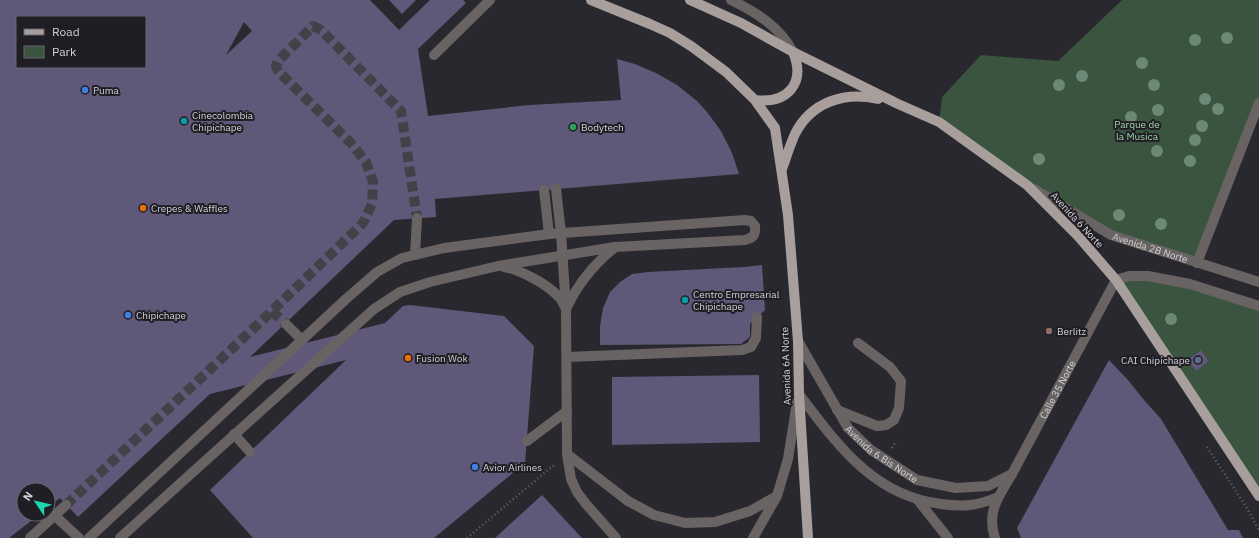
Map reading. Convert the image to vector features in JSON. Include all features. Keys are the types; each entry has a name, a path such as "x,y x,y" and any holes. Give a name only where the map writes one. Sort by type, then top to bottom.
{"main road":[{"path":"591,0 650,24 682,40 720,68 755,100 775,128 782,170"},
{"name":"Avenida 6 Norte","path":"690,0 741,23 793,52 898,104 939,122 1027,185 1078,236 1116,280 1259,496"},
{"path":"755,100 766,101 778,99 787,93 794,84 798,74 797,62 793,52"},
{"path":"782,170 795,134 801,124 808,116 827,102 849,96 861,96 872,97 898,104"},
{"name":"Avenida 6A Norte","path":"782,170 788,215 798,341 798,394 808,538"}],"street":[{"path":"434,55 490,0"},
{"path":"731,0 749,8 772,24 789,44 793,52"},
{"path":"1197,263 1259,103"},
{"name":"Avenida 2B Norte","path":"1027,185 1111,234 1259,282"},
{"path":"556,189 561,233 566,309 567,454 571,479 577,492 616,538"},
{"path":"544,190 549,234"},
{"path":"415,255 417,218"},
{"path":"89,538 346,299 377,272 402,258 444,248 549,234 745,220 751,221 755,226 756,233 752,238 746,240 615,247 498,266 430,282 400,292 374,309 120,538"},
{"path":"566,309 572,296 591,269 615,247"},
{"path":"498,266 523,273 545,285 560,298 566,309"},
{"path":"1116,280 1129,276 1148,276 1190,284 1259,306"},
{"name":"Calle 35 Norte","path":"998,498 1116,280"},
{"path":"567,357 742,350 751,347 756,338 757,317"},
{"path":"286,324 302,340"},
{"name":"Avenida 6 Bis Norte","path":"798,341 848,428 871,450 917,480 956,488 964,488 988,486 1012,474"},
{"path":"837,410 877,426 886,425 894,420 899,408 901,381 890,367 858,343"},
{"path":"753,538 777,496 788,459 798,394"},
{"name":"Avenida 6 Bis Norte","path":"798,394 828,432 858,465 885,486 899,493 932,503 963,506 983,504 998,498"},
{"path":"527,441 567,411"},
{"path":"234,434 250,452"},
{"path":"567,454 628,501 654,515 685,522 715,522 750,511 777,496"},
{"path":"995,538 992,523 992,511 998,498"},
{"path":"917,499 948,538"},
{"path":"56,513 66,505"},
{"path":"56,517 80,538"},
{"path":"30,538 47,522"}],"path":[{"path":"467,538 567,454"}],"green space":[{"name":"Parque de la Musica","path":"1122,0 1259,0 1259,103 1197,263 1111,235 1027,185 939,122 942,97 981,55 1058,61"},
{"path":"1148,276 1259,306 1259,496 1116,280","holes":["1201,350 1209,361 1195,370 1187,360"]}],"building":[{"path":"0,0 370,0 399,30 430,0 463,0 466,3 418,49 428,116 530,105 621,100 617,59 635,64 656,73 677,85 697,101 721,131 732,153 739,174 435,199 436,217 394,220 250,357 385,323 403,306 410,305 504,316 534,346 525,463 434,538 253,538 210,490 346,360 210,394 78,517 60,498 56,501 56,482 16,482 16,522 30,522 9,538 0,538","holes":["244,22 252,31 226,55"]},
{"path":"389,0 416,0 402,14"},
{"name":"Centro Empresarial Chipichape","path":"762,265 765,310 750,324 750,337 741,344 600,345 600,326 603,308 610,292 620,282 632,274"},
{"name":"CAI Chipichape","path":"1201,350 1209,361 1196,371 1187,360"},
{"path":"1109,360 1161,419 1228,530 1239,530 1243,538 1021,538 1017,528"},
{"path":"759,375 760,442 612,445 612,377"},
{"path":"542,495 582,538 495,538"}],"tunnel":[{"path":"66,505 363,223 372,204 373,182 366,162 351,143 278,71 276,66 278,61 313,26 321,30 401,111 417,218"},
{"path":"272,311 286,324"}],"place":[{"name":"Puma","path":"85,90"},
{"name":"Cinecolombia Chipichape","path":"184,121"},
{"name":"Bodytech","path":"573,127"},
{"name":"Crepes & Waffles","path":"143,208"},
{"name":"Centro Empresarial Chipichape","path":"685,300"},
{"name":"Chipichape","path":"128,315"},
{"name":"Berlitz","path":"1049,331"},
{"name":"Fusion Wok","path":"408,358"},
{"name":"CAI Chipichape","path":"1198,360"},
{"name":"Avior Airlines","path":"475,467"}]}
